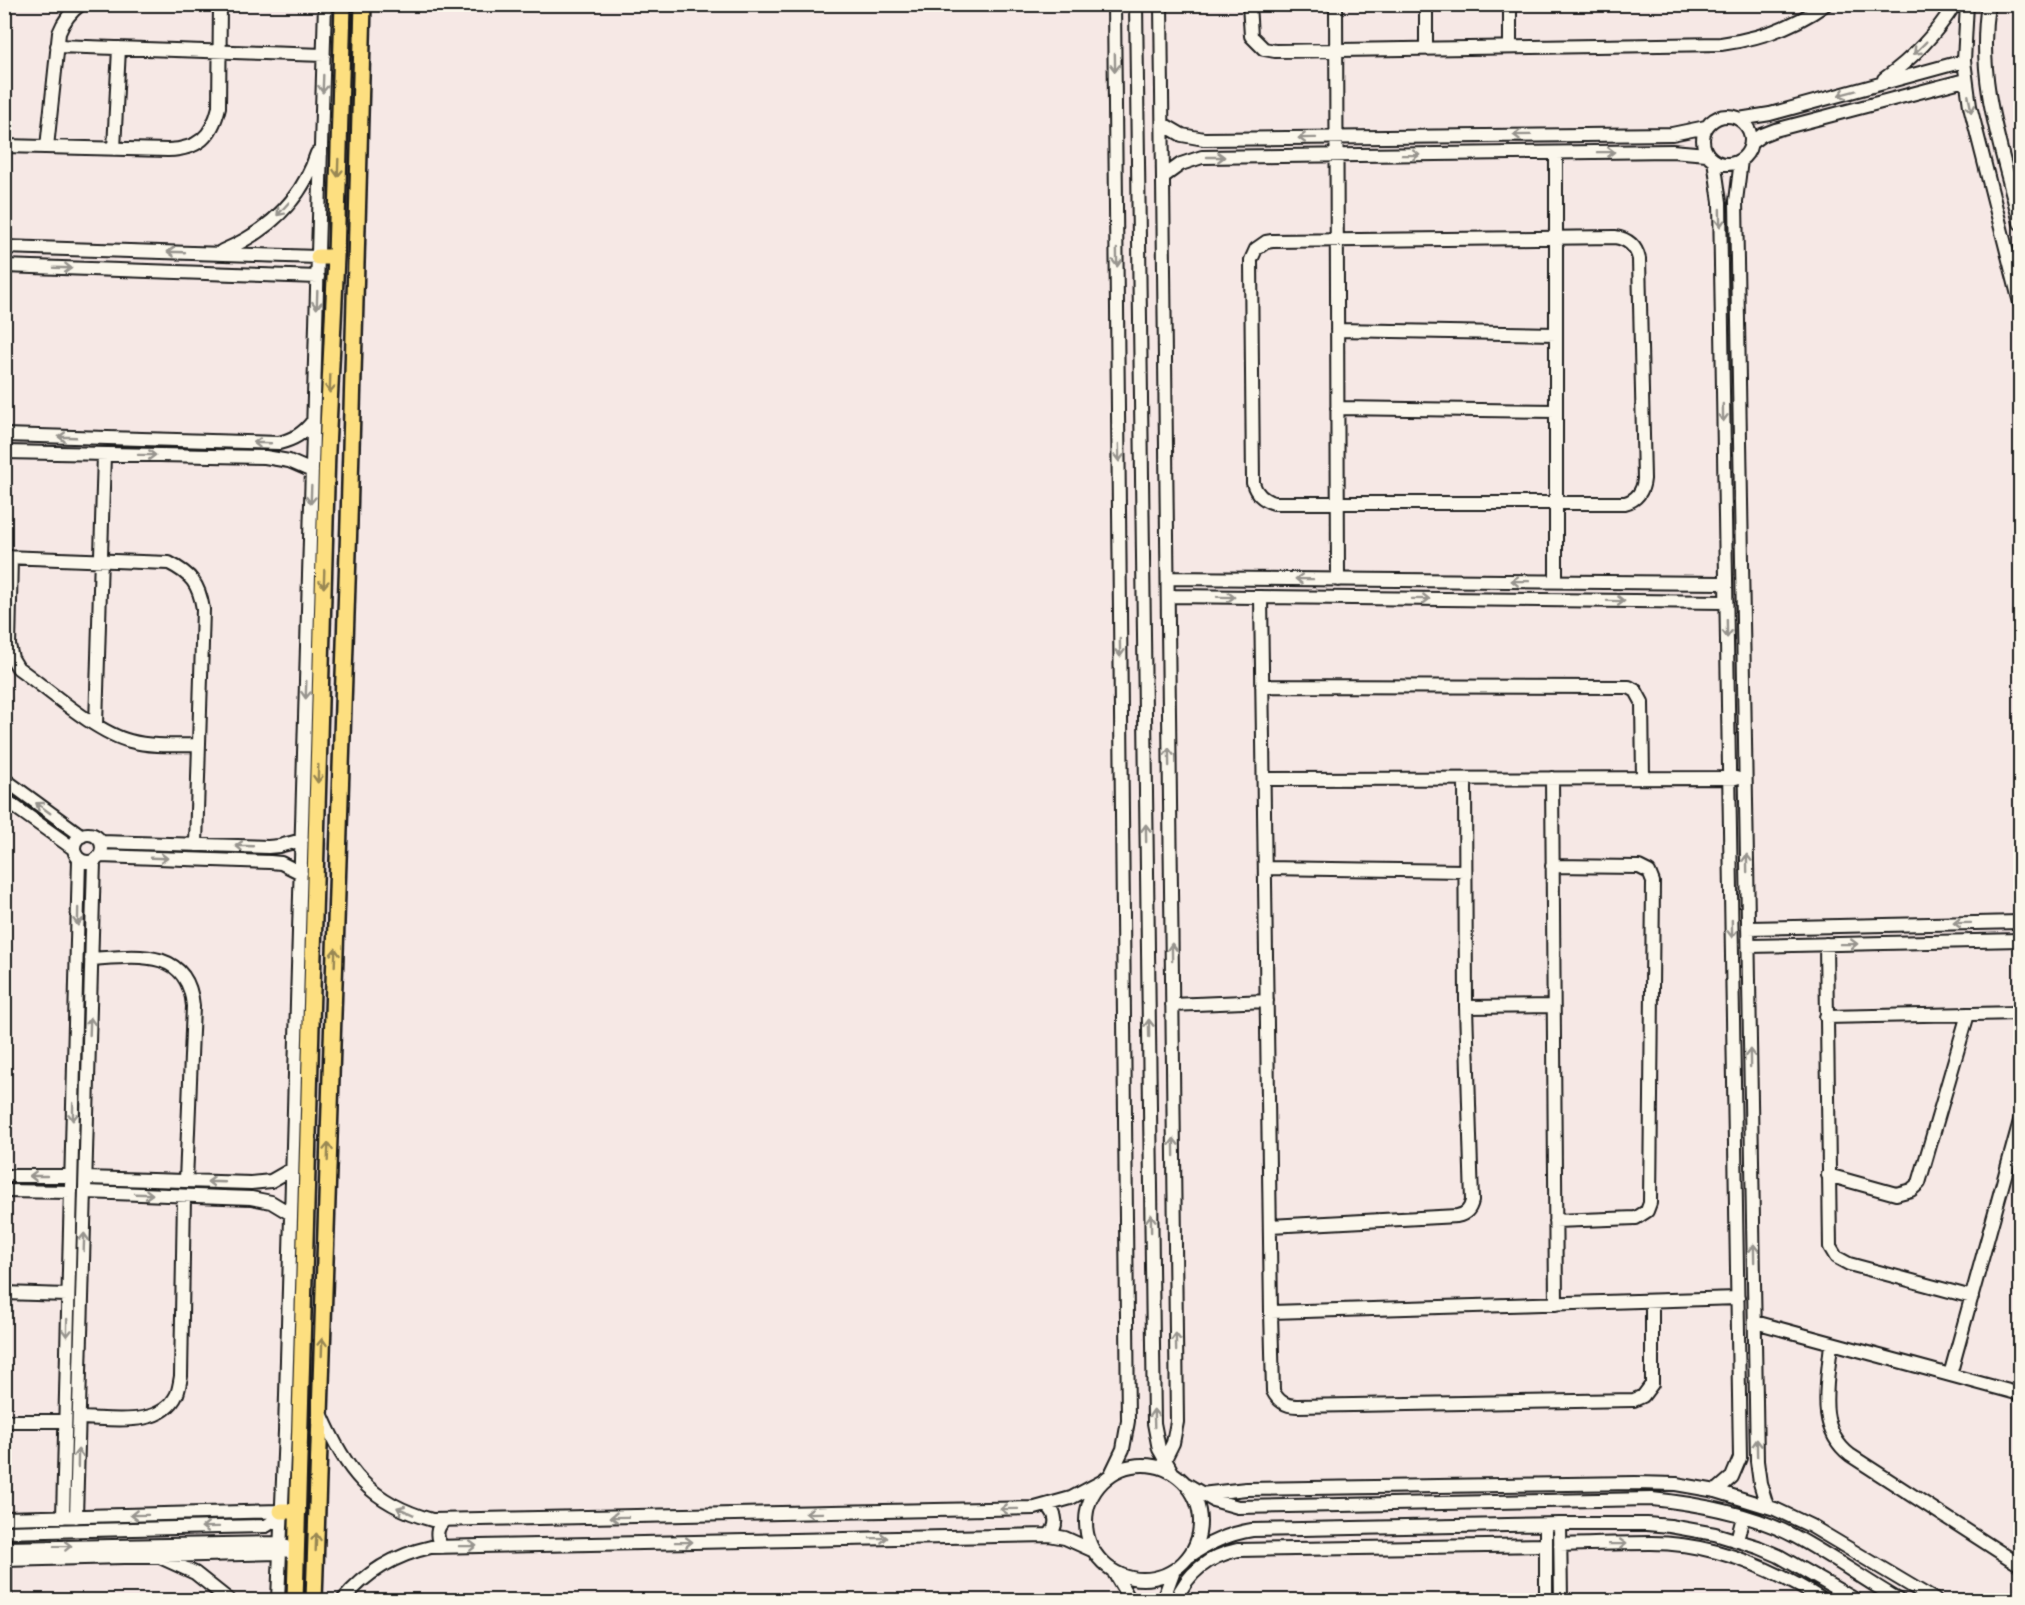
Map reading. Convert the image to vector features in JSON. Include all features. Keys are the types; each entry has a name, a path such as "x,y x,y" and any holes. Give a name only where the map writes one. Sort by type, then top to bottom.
{"main road":[{"path":"295,1600 320,450 336,257 343,4"},
{"path":"314,1600 349,532 363,4"},
{"path":"318,257 336,257"},
{"path":"281,1510 298,1510"}],"street":[{"path":"47,147 59,33 64,21 81,4"},
{"path":"4,146 183,149 196,144 208,134 216,121 219,107 220,4"},
{"path":"278,1600 312,471 320,450 313,421 325,4"},
{"path":"1094,1551 1087,1530 1088,1509 1096,1489 1107,1478 1123,1449 1128,1421 1114,4"},
{"path":"1136,4 1154,1423 1164,1461 1172,1472 1201,1494 1225,1504 1244,1507 1652,1499 1687,1504 1743,1517 1795,1537 1899,1600"},
{"path":"1161,4 1177,1422 1173,1443 1164,1461"},
{"path":"1249,4 1251,36 1264,49 1275,51 1721,44 1741,42 1779,30 1798,22 1826,4"},
{"path":"1336,4 1338,579"},
{"path":"1426,4 1426,49"},
{"path":"1510,4 1510,48"},
{"path":"1877,84 1919,49 1943,22 1955,4"},
{"path":"1967,4 1965,80 2020,303"},
{"path":"1988,4 1984,44 1987,87 2020,223"},
{"path":"57,46 324,55"},
{"path":"114,149 119,48"},
{"path":"1163,124 1182,135 1203,139 1672,134 1706,127 1714,120 1724,116 1739,119 1770,114 1964,61"},
{"path":"1751,143 1775,130 1965,80"},
{"path":"1163,177 1181,164 1202,157 1681,151 1710,157 1725,164 1741,160 1748,153 1751,143 1749,129 1739,119"},
{"path":"1706,127 1703,138 1710,157 1720,202 1740,1458 1732,1477 1716,1491"},
{"path":"216,253 241,243 264,228 284,210 300,189 321,140"},
{"path":"1556,153 1556,582"},
{"path":"1741,160 1736,201 1757,1461 1760,1483 1767,1506"},
{"path":"1621,238 1631,243 1638,253 1644,478 1644,485 1639,495 1624,503 1274,503 1260,496 1254,488 1252,254 1266,242 1337,240 1621,238"},
{"path":"4,247 318,257"},
{"path":"261,275 266,265 262,255"},
{"path":"4,266 318,277"},
{"path":"1337,330 1556,334"},
{"path":"1337,408 1556,411"},
{"path":"4,435 279,443 299,436 313,421"},
{"path":"4,452 265,457 289,461 312,471"},
{"path":"96,725 104,454"},
{"path":"196,845 199,745 203,609 200,594 193,580 182,570 169,563 8,557 9,645 12,658 18,668 96,725 117,737 141,744 199,745"},
{"path":"1167,578 1726,583"},
{"path":"1168,596 1726,602"},
{"path":"1261,597 1273,1391 1282,1403 1292,1406 1634,1400 1644,1396 1652,1384 1652,1301"},
{"path":"1262,686 1629,687 1639,694 1642,702 1643,778"},
{"path":"1552,778 1556,1304"},
{"path":"1264,780 1746,778"},
{"path":"4,779 82,836"},
{"path":"1270,1226 1457,1216 1467,1211 1472,1201 1466,1007 1465,779"},
{"path":"4,799 77,854 84,862 97,858 270,861 301,873"},
{"path":"63,1517 76,841 82,836 91,834 101,842 196,845 268,847 302,840"},
{"path":"76,1516 92,959 97,858 102,847 101,842"},
{"path":"1552,866 1639,867 1649,872 1653,882 1649,1207 1644,1214 1636,1218 1555,1221"},
{"path":"1265,868 1466,871"},
{"path":"1748,928 2020,922"},
{"path":"1749,946 2020,940"},
{"path":"1826,944 1828,1241 1836,1257 1849,1264 1972,1297"},
{"path":"92,959 139,956 153,958 178,969 187,979 192,992 193,1006 186,1181"},
{"path":"1172,1005 1267,1001"},
{"path":"1466,1007 1553,1006"},
{"path":"1826,1017 2020,1013"},
{"path":"1828,1176 1896,1194 1911,1190 1919,1183 1968,1014"},
{"path":"1950,1375 2020,1121"},
{"path":"86,1178 251,1184 271,1181 292,1169"},
{"path":"4,1176 71,1176"},
{"path":"251,1184 251,1198"},
{"path":"4,1191 71,1192"},
{"path":"85,1192 251,1198 271,1202 291,1214"},
{"path":"79,1418 152,1417 167,1408 178,1394 181,1376 184,1196"},
{"path":"4,1293 67,1295"},
{"path":"1271,1312 1738,1298"},
{"path":"1755,1322 2020,1394"},
{"path":"1831,1343 1826,1417 1836,1443 1850,1455 2020,1565"},
{"path":"320,1411 338,1451 353,1472 372,1491 394,1506 432,1520 1011,1509 1048,1506 1071,1498 1131,1466 1152,1465 1172,1472"},
{"path":"4,1421 65,1420"},
{"path":"1186,1484 1193,1493 1200,1515 1198,1538 1188,1557"},
{"path":"1201,1494 1254,1489 1676,1484 1716,1491 1767,1506 1811,1526 1935,1600"},
{"path":"1048,1506 1055,1518 1054,1528 1049,1535"},
{"path":"4,1518 281,1510"},
{"path":"4,1532 270,1525 277,1519 281,1510"},
{"path":"1737,1540 1743,1517"},
{"path":"442,1547 437,1533 445,1520"},
{"path":"1560,1524 1561,1600"},
{"path":"1113,1570 1137,1578 1149,1578 1174,1570 1188,1557 1224,1536 1252,1530 1647,1524 1692,1529 1737,1540 1779,1556 1857,1600"},
{"path":"1546,1525 1546,1600"},
{"path":"233,1543 237,1537 234,1527"},
{"path":"343,1600 361,1581 393,1559 418,1550 442,1547 1049,1535 1080,1543 1094,1551 1113,1570 1130,1600"},
{"path":"5,1600 5,1560 233,1543 279,1548"},
{"path":"1560,1545 1652,1543 1715,1552 1774,1573 1823,1600"},
{"path":"1176,1600 1190,1577 1203,1564 1220,1555 1238,1550 1546,1545"},
{"path":"4,1548 125,1551 155,1556 287,1548 297,1561"},
{"path":"155,1556 195,1573 229,1600"},
{"path":"1163,1600 1174,1570"}]}
